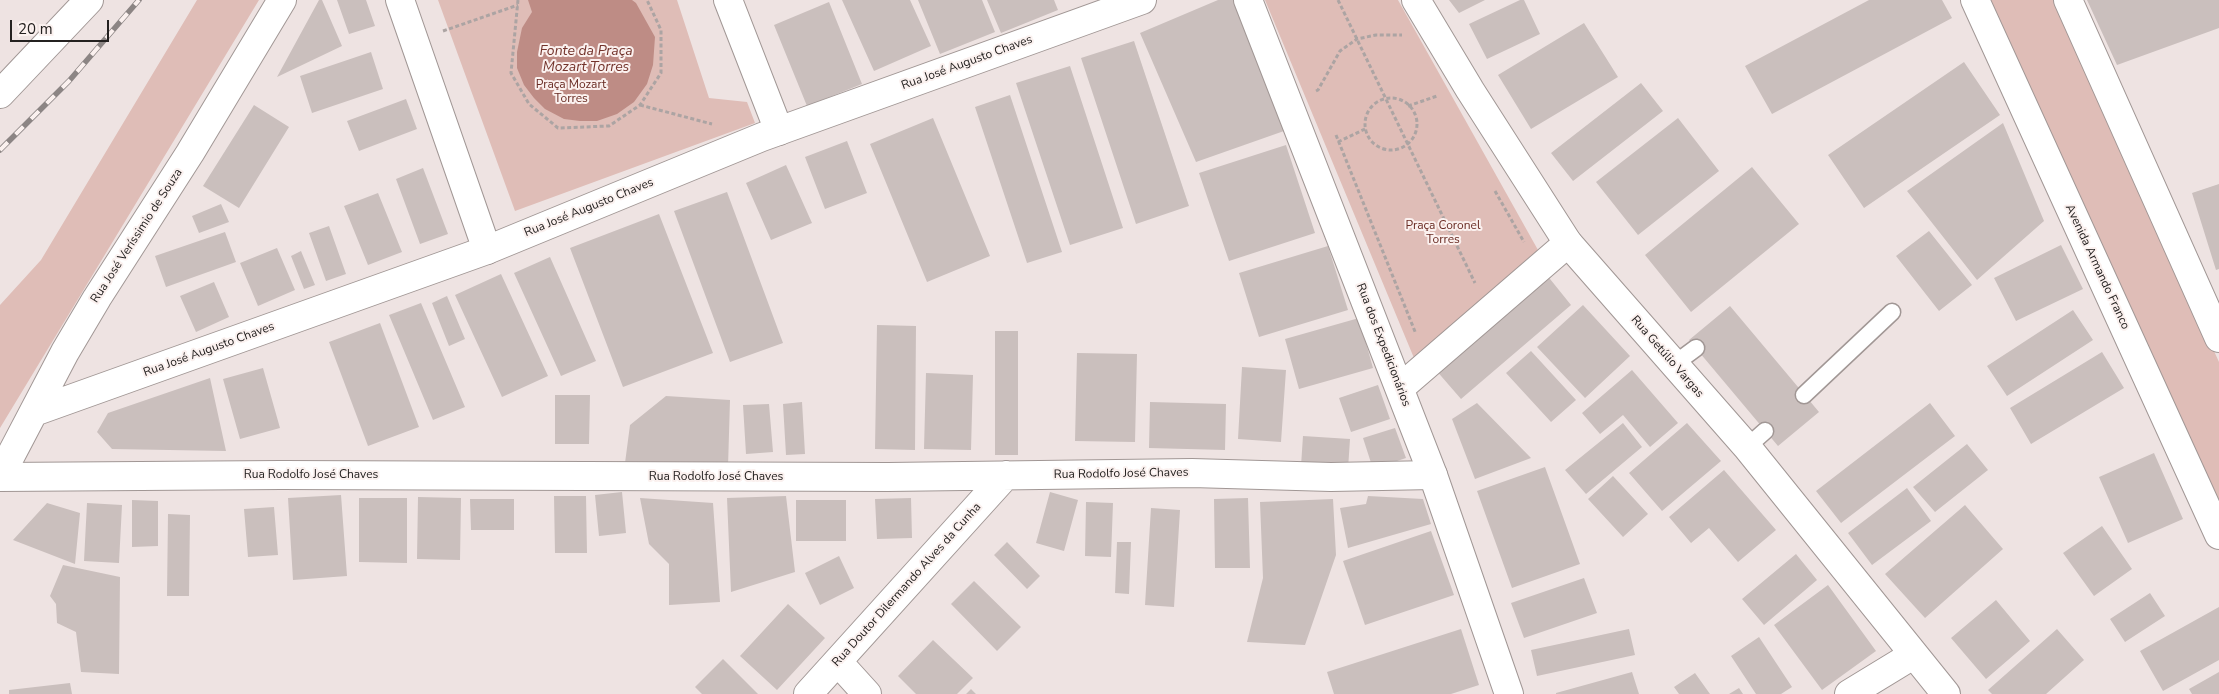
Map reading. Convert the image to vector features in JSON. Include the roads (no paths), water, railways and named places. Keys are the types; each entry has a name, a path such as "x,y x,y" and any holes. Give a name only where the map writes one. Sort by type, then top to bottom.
{"street":[{"path":"0,94 89,0"},
{"name":"Rua José Veríssimio de Souza","path":"0,477 8,448 34,412 65,352 97,298 190,154 282,0"},
{"path":"400,0 488,250"},
{"path":"728,0 778,131"},
{"name":"Rua José Augusto Chaves","path":"34,412 488,250 778,131 1142,0"},
{"name":"Rua dos Expedicionários","path":"1248,0 1433,475 1509,694"},
{"name":"Avenida Armando Franco","path":"1975,0 2219,535"},
{"path":"2068,0 2219,338"},
{"name":"Rua Getúlio Vargas","path":"1423,11 1470,90 1568,243 1673,365 1756,439 1913,655 1946,694"},
{"path":"1400,388 1568,243"},
{"name":"Rua Rodolfo José Chaves","path":"0,477 281,475 868,477 1192,473 1330,477 1433,475"},
{"name":"Rua Doutor Dilermando Alves da Cunha","path":"808,694 1006,475"},
{"path":"1849,694 1913,655"},
{"path":"838,662 867,694"}],"lane":[{"path":"1804,395 1892,312"},
{"path":"1673,365 1696,348"}],"water":[{"name":"Fonte da Praça Mozart Torres","path":"528,0 632,0 636,3 655,37 653,65 647,84 634,102 617,114 597,121 564,119 545,109 524,85 517,68 517,52 522,28 532,12"}],"railway":[{"path":"0,150 69,81 139,0"}],"park label":[{"name":"Praça Mozart Torres","path":"571,92"},
{"name":"Praça Coronel Torres","path":"1443,233"}]}
